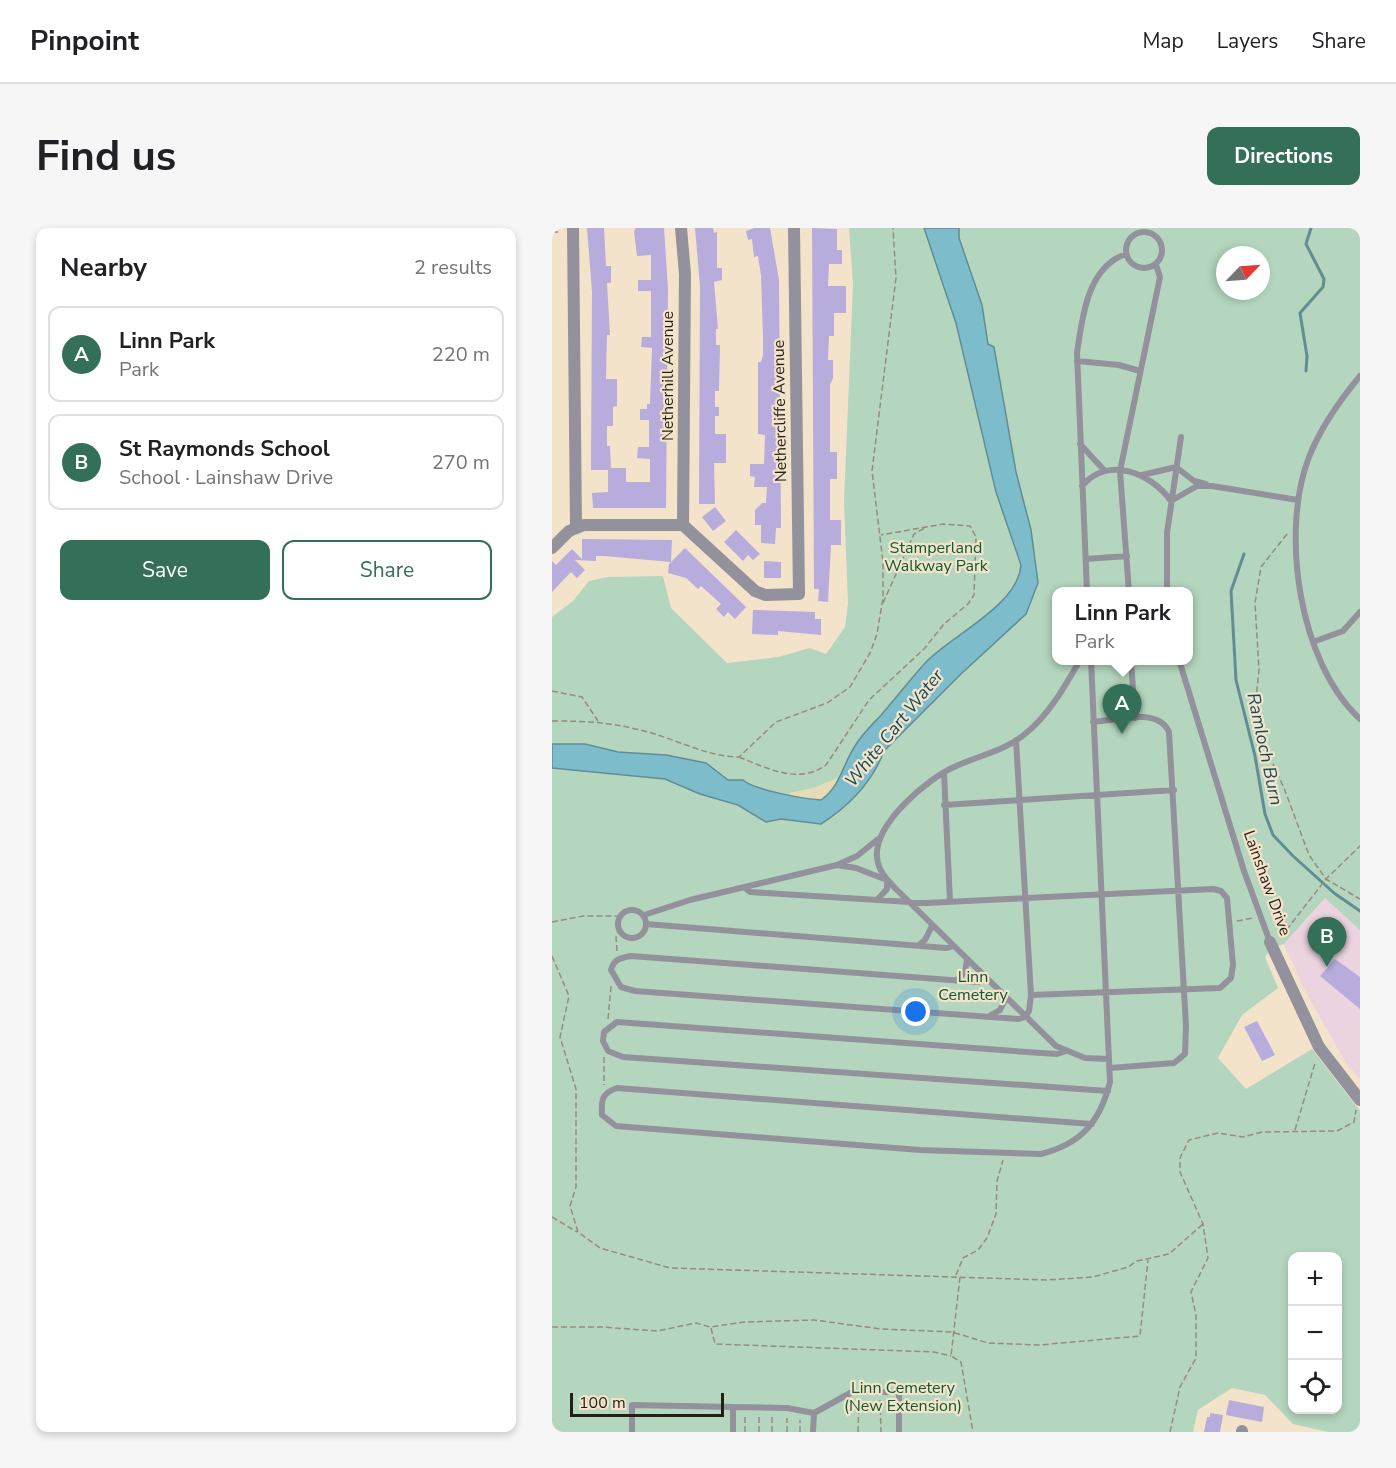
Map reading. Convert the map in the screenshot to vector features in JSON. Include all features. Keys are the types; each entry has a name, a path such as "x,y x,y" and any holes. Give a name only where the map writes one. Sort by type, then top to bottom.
{"street":[{"path":"573,228 576,526"},
{"name":"Netherhill Avenue","path":"681,228 685,274 683,525"},
{"name":"Nethercliffe Avenue","path":"683,525 755,591 765,595 799,594 794,228"},
{"path":"552,548 576,526 683,525"},
{"name":"Lainshaw Drive","path":"1271,945 1319,1047 1358,1099"}],"lane":[{"path":"1129,587 1120,471 1160,277 1156,265 1162,248 1153,234 1141,232 1131,237 1126,254 1128,260 1138,268 1156,265"},
{"path":"1087,587 1077,361 1082,316 1092,288 1106,265 1126,254"},
{"path":"1077,361 1119,365 1140,371"},
{"path":"1360,375 1321,432 1309,458 1294,525 1304,609 1313,642 1327,673 1349,709 1360,719"},
{"path":"1167,587 1167,533 1181,437"},
{"path":"1080,444 1104,470"},
{"path":"1142,475 1176,467"},
{"path":"1176,467 1194,481 1212,486 1298,500"},
{"path":"1082,486 1089,478 1104,470 1120,471 1142,475 1153,481 1171,501"},
{"path":"1171,501 1197,486 1212,486"},
{"path":"1086,559 1127,556"},
{"path":"1313,642 1343,631 1360,612"},
{"path":"1077,665 1046,713 1016,740 944,773 915,793 897,813 881,837 877,845 876,859 881,873 909,903 1056,1046 1086,1058 1109,1059"},
{"path":"1090,665 1110,1068 1104,1107 1092,1124 1076,1140 1059,1150 1041,1154 1005,1154 616,1126 602,1114 601,1100 607,1091 618,1088 1092,1124"},
{"path":"1131,665 1135,718"},
{"name":"Lainshaw Drive","path":"1181,665 1240,860 1271,945"},
{"path":"1093,722 1156,718 1166,725 1171,744 1174,790 1185,1054 1180,1059 1162,1065 1110,1068"},
{"path":"1016,740 1031,995 1029,1011 1025,1017"},
{"path":"944,773 950,902"},
{"path":"944,805 1174,790"},
{"path":"644,915 646,924 643,933 635,938 626,937 619,930 619,916 631,909 644,915 837,865 857,856 881,837"},
{"path":"837,865 856,868 887,880"},
{"path":"877,900 887,889 887,880"},
{"path":"745,888 750,892 909,903 1213,889 1221,891 1227,898 1232,978 1220,988 1031,995"},
{"path":"646,924 953,946"},
{"path":"919,945 926,940 932,926"},
{"path":"987,980 977,982 620,958 613,963 611,970 621,987 635,991 1025,1017"},
{"path":"957,980 965,972 966,960"},
{"path":"989,1016 1000,1010 1006,998"},
{"path":"1066,1051 1057,1054 1041,1053 617,1022 604,1032 603,1041 608,1051 623,1057 1108,1091"},
{"path":"632,1432 632,1405 787,1408 814,1413 852,1392 899,1392 898,1432"},
{"path":"733,1407 733,1432"},
{"path":"813,1432 814,1413"}],"path":[{"path":"739,757 789,775 800,776 817,771 826,765 868,700 924,649 944,624 968,604 975,590 976,537 972,528 953,524 880,535"},
{"path":"1294,525 1261,567 1255,603 1259,670 1255,708 1260,736 1284,788 1294,821 1309,855 1326,879 1360,899"},
{"path":"881,605 914,534 926,528"},
{"path":"552,691 582,697 599,721"},
{"path":"1271,945 1326,879 1360,846"},
{"path":"552,922 583,916 619,916"},
{"path":"1230,922 1261,917"},
{"path":"619,930 615,947 620,958"},
{"path":"552,956 569,996 561,1021 560,1037 576,1089 576,1187 570,1206 578,1232"},
{"path":"610,1026 607,1016 608,988 615,980"},
{"path":"1295,1131 1319,1047"},
{"path":"607,1091 603,1082 604,1056 608,1051"},
{"path":"1170,1432 1180,1387 1196,1358 1196,1315 1191,1292 1208,1258 1203,1224 1180,1172 1180,1158 1189,1140 1218,1133 1243,1137 1262,1132 1337,1131 1354,1122 1358,1099"},
{"path":"956,1276 963,1258 978,1250 987,1238 996,1214 998,1181 1005,1154"},
{"path":"552,1217 600,1248 670,1268 1047,1280 1093,1277 1169,1254 1203,1224"},
{"path":"552,1327 602,1327 657,1331 696,1323 710,1327 744,1322 814,1320 880,1329 952,1332 988,1343 1040,1345 1140,1336 1148,1259"},
{"path":"951,1356 960,1276"},
{"path":"710,1327 715,1344 934,1352 951,1356 961,1362 974,1432"},
{"path":"858,1432 860,1392"},
{"path":"880,1392 881,1432"},
{"path":"745,1408 745,1432"},
{"path":"759,1408 759,1432"},
{"path":"772,1408 772,1432"},
{"path":"787,1408 787,1432"},
{"path":"800,1410 800,1432"}],"shaded area":[{"path":"1326,898 1360,930 1360,1078 1347,1065 1304,989 1284,944"}],"green space":[{"path":"849,228 1360,228 1360,930 1325,898 1284,944 1272,948 1265,957 1278,988 1242,1015 1218,1058 1246,1089 1312,1049 1360,1111 1360,1432 1328,1432 1293,1424 1265,1395 1232,1388 1198,1410 1193,1432 552,1432 552,768 596,770 552,757 552,617 573,601 589,581 608,577 663,576 671,608 727,663 778,657 810,648 826,654 845,627 848,603 844,502 853,284"}],"sand":[{"path":"840,777 830,794 821,800 797,798 789,793 813,788"}],"water":[{"name":"White Cart Water","path":"924,228 959,228 959,238 982,305 988,344 994,347 1016,472 1031,530 1038,583 1026,614 961,674 884,751 873,773 858,793 841,810 821,824 781,819 766,822 738,805 700,794 665,779 552,768 552,744 585,744 618,752 666,755 706,763 728,780 743,780 768,790 821,800 833,789 861,737 921,667 983,618 1009,593 1017,580 1021,565 996,492 956,323"}],"building":[{"path":"587,228 604,228 606,266 611,266 611,283 607,283 610,335 607,335 606,379 617,379 617,406 613,407 613,426 607,426 607,446 610,446 611,468 626,468 626,482 650,482 650,459 637,458 638,447 649,447 649,420 640,420 640,409 647,409 647,404 650,404 652,348 641,347 642,337 651,337 651,291 638,291 638,280 651,280 651,255 637,256 634,231 636,228 664,228 668,289 666,508 593,508 592,493 608,492 608,470 591,470 592,292"},
{"path":"695,228 713,228 714,233 717,232 717,268 722,268 722,280 714,282 718,329 716,329 716,345 720,345 719,391 715,391 715,407 719,407 719,416 715,416 715,434 726,434 726,463 714,463 715,504 699,504 700,286"},
{"path":"754,228 770,228 779,280 781,528 776,528 775,544 761,543 761,525 755,525 755,510 762,503 766,503 767,487 754,487 755,477 750,476 750,464 764,464 765,435 758,434 758,362 761,362 763,355 761,276 758,256 754,257 752,239 748,240 746,231"},
{"path":"812,228 837,229 837,250 842,250 842,264 829,264 828,286 846,286 846,313 834,313 834,336 829,336 828,360 833,360 833,378 830,385 830,452 837,452 837,479 830,479 830,520 841,520 841,545 831,545 828,602 818,601 819,589 814,589"},
{"path":"715,507 726,521 713,531 702,517"},
{"path":"736,530 760,554 753,560 748,555 743,561 724,542"},
{"path":"582,539 672,540 671,562 604,556 596,556 596,561 575,560 585,570 577,578 571,572 552,592 552,561 556,565 572,549 582,559"},
{"path":"685,548 746,607 735,619 728,612 724,617 716,609 721,604 701,586 698,589 686,578 668,573 669,564"},
{"path":"764,561 781,562 781,578 764,578"},
{"path":"753,610 815,612 815,619 821,619 821,635 778,631 778,635 752,634"},
{"path":"1335,959 1360,977 1360,1009 1320,976"},
{"path":"1257,1021 1275,1055 1262,1061 1244,1027"},
{"path":"1229,1400 1264,1407 1262,1422 1226,1415"},
{"path":"1210,1413 1223,1415 1220,1432 1204,1432"}],"waterway":[{"name":"Ramloch Burn","path":"1306,371 1307,356 1300,313 1323,287 1324,279 1306,244 1311,228"},
{"name":"Ramloch Burn","path":"1244,554 1231,591 1236,680 1255,756 1265,814 1273,835 1293,856 1334,893 1360,911"}],"place":[{"name":"Linn Park","path":"1122,734"},
{"name":"St Raymonds School","path":"1327,967"}],"park label":[{"name":"Stamperland Walkway Park","path":"936,557"},
{"name":"Linn Cemetery","path":"973,986"},
{"name":"Linn Cemetery (New Extension)","path":"903,1397"}]}
